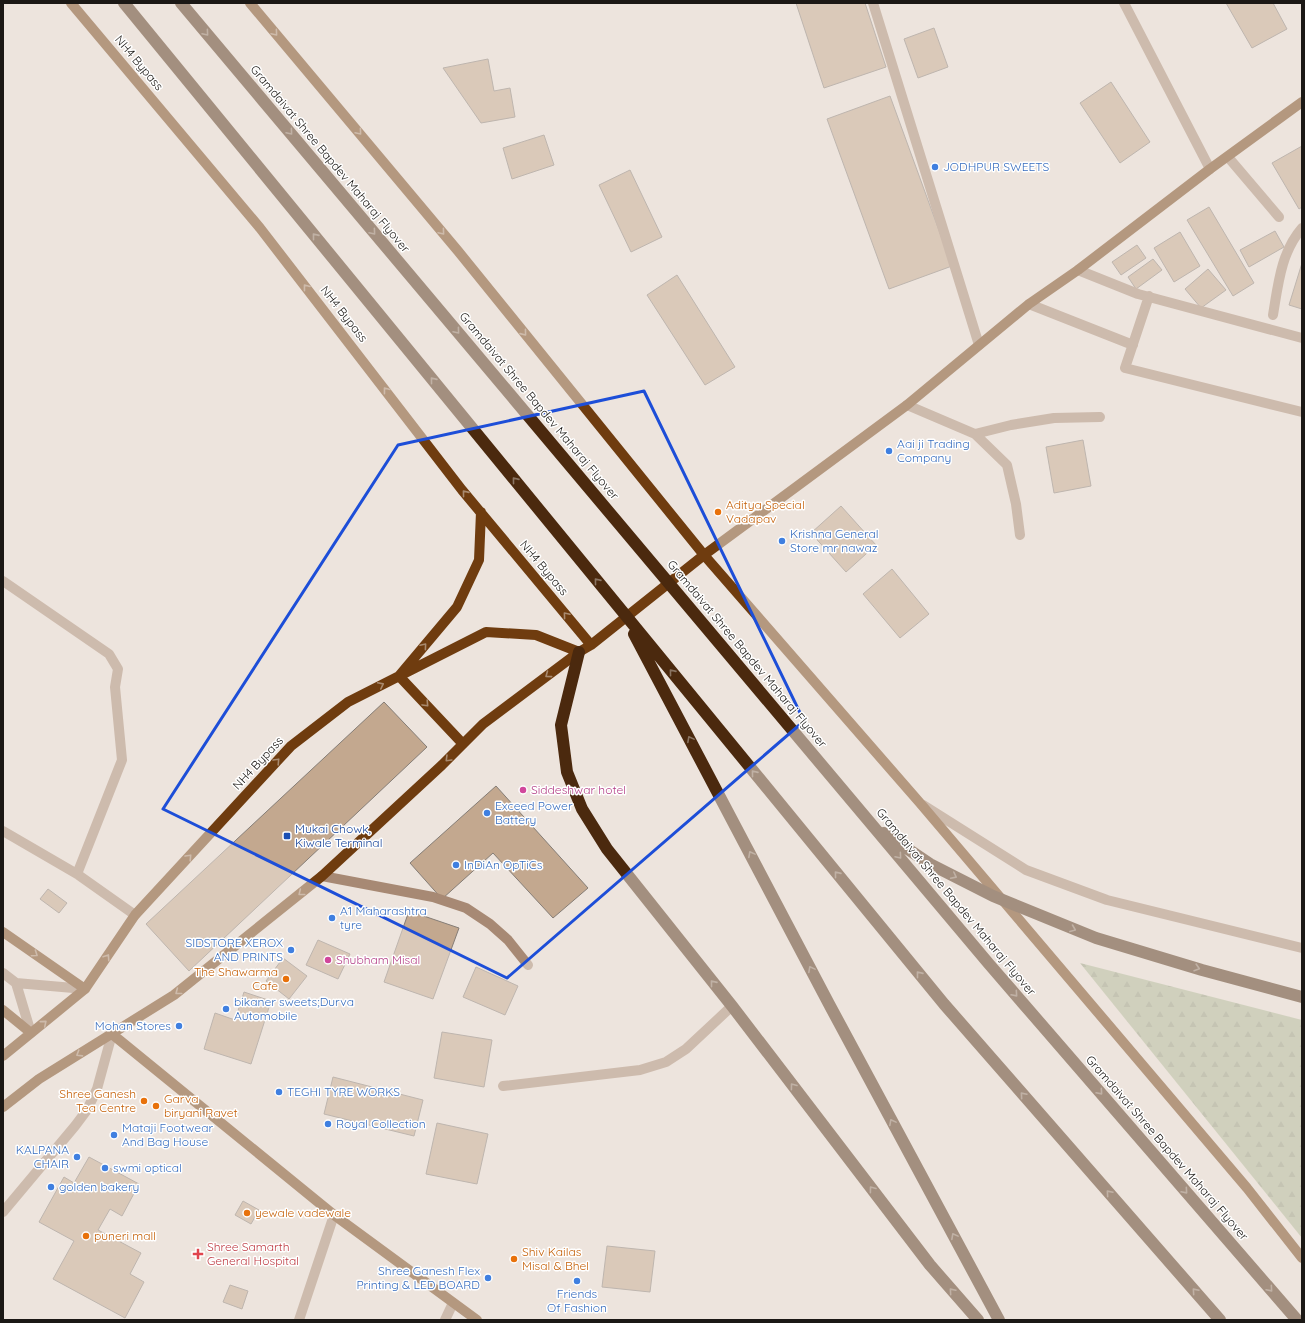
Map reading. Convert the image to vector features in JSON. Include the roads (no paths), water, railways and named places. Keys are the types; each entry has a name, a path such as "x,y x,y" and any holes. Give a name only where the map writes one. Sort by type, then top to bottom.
{"highway":[{"path":"124,3 944,1004 1220,1320"},
{"name":"Gramdaivat Shree Bapdev Maharaj Flyover","path":"181,3 873,826 1297,1320"},
{"path":"622,611 829,1004 999,1320"},
{"path":"579,652 561,725 568,772 582,809 607,848 732,1006 930,1265 978,1320"},
{"path":"873,826 930,864 993,896 1096,938 1202,970 1302,996"}],"main road":[{"name":"NH4 Bypass","path":"71,3 260,228 481,512 591,645"},
{"path":"250,3 458,251 704,555 920,803 1248,1188 1302,1258"},
{"path":"3,1107 39,1079 174,995 322,876 442,765 483,724 579,652 591,645 704,555 907,405 1029,304 1078,270 1210,169 1302,102"},
{"path":"463,744 399,676 457,607 479,560 481,512"},
{"name":"NH4 Bypass","path":"3,1056 85,989 135,915 291,746 348,702 486,632 536,635 579,652"},
{"path":"3,932 85,989"},
{"path":"3,1010 31,1033"},
{"path":"112,1034 334,1215 478,1320"}],"street":[{"path":"873,3 978,345"},
{"path":"1124,3 1210,169"},
{"path":"1228,157 1279,217"},
{"path":"1273,315 1279,281 1285,260 1294,238 1302,228"},
{"path":"1078,270 1138,294 1302,338"},
{"path":"1149,296 1125,368 1302,412"},
{"path":"1029,304 1133,345"},
{"path":"907,405 975,434 1007,465 1016,504 1020,535"},
{"path":"975,434 1011,425 1054,418 1100,418"},
{"path":"3,581 109,654 118,669 115,687 122,760 77,874"},
{"path":"920,803 1026,870 1107,900 1302,948"},
{"path":"3,831 77,874 135,915"},
{"path":"322,876 433,897 466,908 490,924 508,940 528,964"},
{"path":"3,973 16,983 85,989"},
{"path":"16,983 31,1033"},
{"path":"503,1086 640,1070 666,1062 686,1049 732,1006"},
{"path":"3,1212 75,1126 86,1110 97,1089 112,1034"},
{"path":"299,1320 334,1215"},
{"path":"445,1320 453,1303"}],"place":[{"name":"JODHPUR SWEETS","path":"935,167"},
{"name":"Aai ji Trading Company","path":"889,451"},
{"name":"Aditya Special Vadapav","path":"718,512"},
{"name":"Krishna General Store mr nawaz","path":"782,541"},
{"name":"Siddeshwar hotel","path":"523,790"},
{"name":"Exceed Power Battery","path":"487,813"},
{"name":"Mukai Chowk, Kiwale Terminal","path":"287,836"},
{"name":"InDiAn OpTiCs","path":"456,865"},
{"name":"A1 Maharashtra tyre","path":"332,918"},
{"name":"SIDSTORE XEROX AND PRINTS","path":"291,950"},
{"name":"Shubham Misal","path":"328,960"},
{"name":"The Shawarma Cafe","path":"286,979"},
{"name":"bikaner sweets;Durva Automobile","path":"226,1009"},
{"name":"Mohan Stores","path":"179,1026"},
{"name":"TEGHI TYRE WORKS","path":"279,1092"},
{"name":"Shree Ganesh Tea Centre","path":"144,1101"},
{"name":"Garva biryani Ravet","path":"156,1106"},
{"name":"Royal Collection","path":"328,1124"},
{"name":"Mataji Footwear And Bag House","path":"114,1135"},
{"name":"KALPANA CHAIR","path":"77,1157"},
{"name":"swmi optical","path":"105,1168"},
{"name":"golden bakery","path":"51,1187"},
{"name":"yewale vadewale","path":"247,1213"},
{"name":"puneri mall","path":"86,1236"},
{"name":"Shree Samarth General Hospital","path":"198,1254"},
{"name":"Shiv Kailas Misal & Bhel","path":"514,1259"},
{"name":"Shree Ganesh Flex Printing & LED BOARD","path":"488,1278"},
{"name":"Friends Of Fashion","path":"577,1281"}]}
